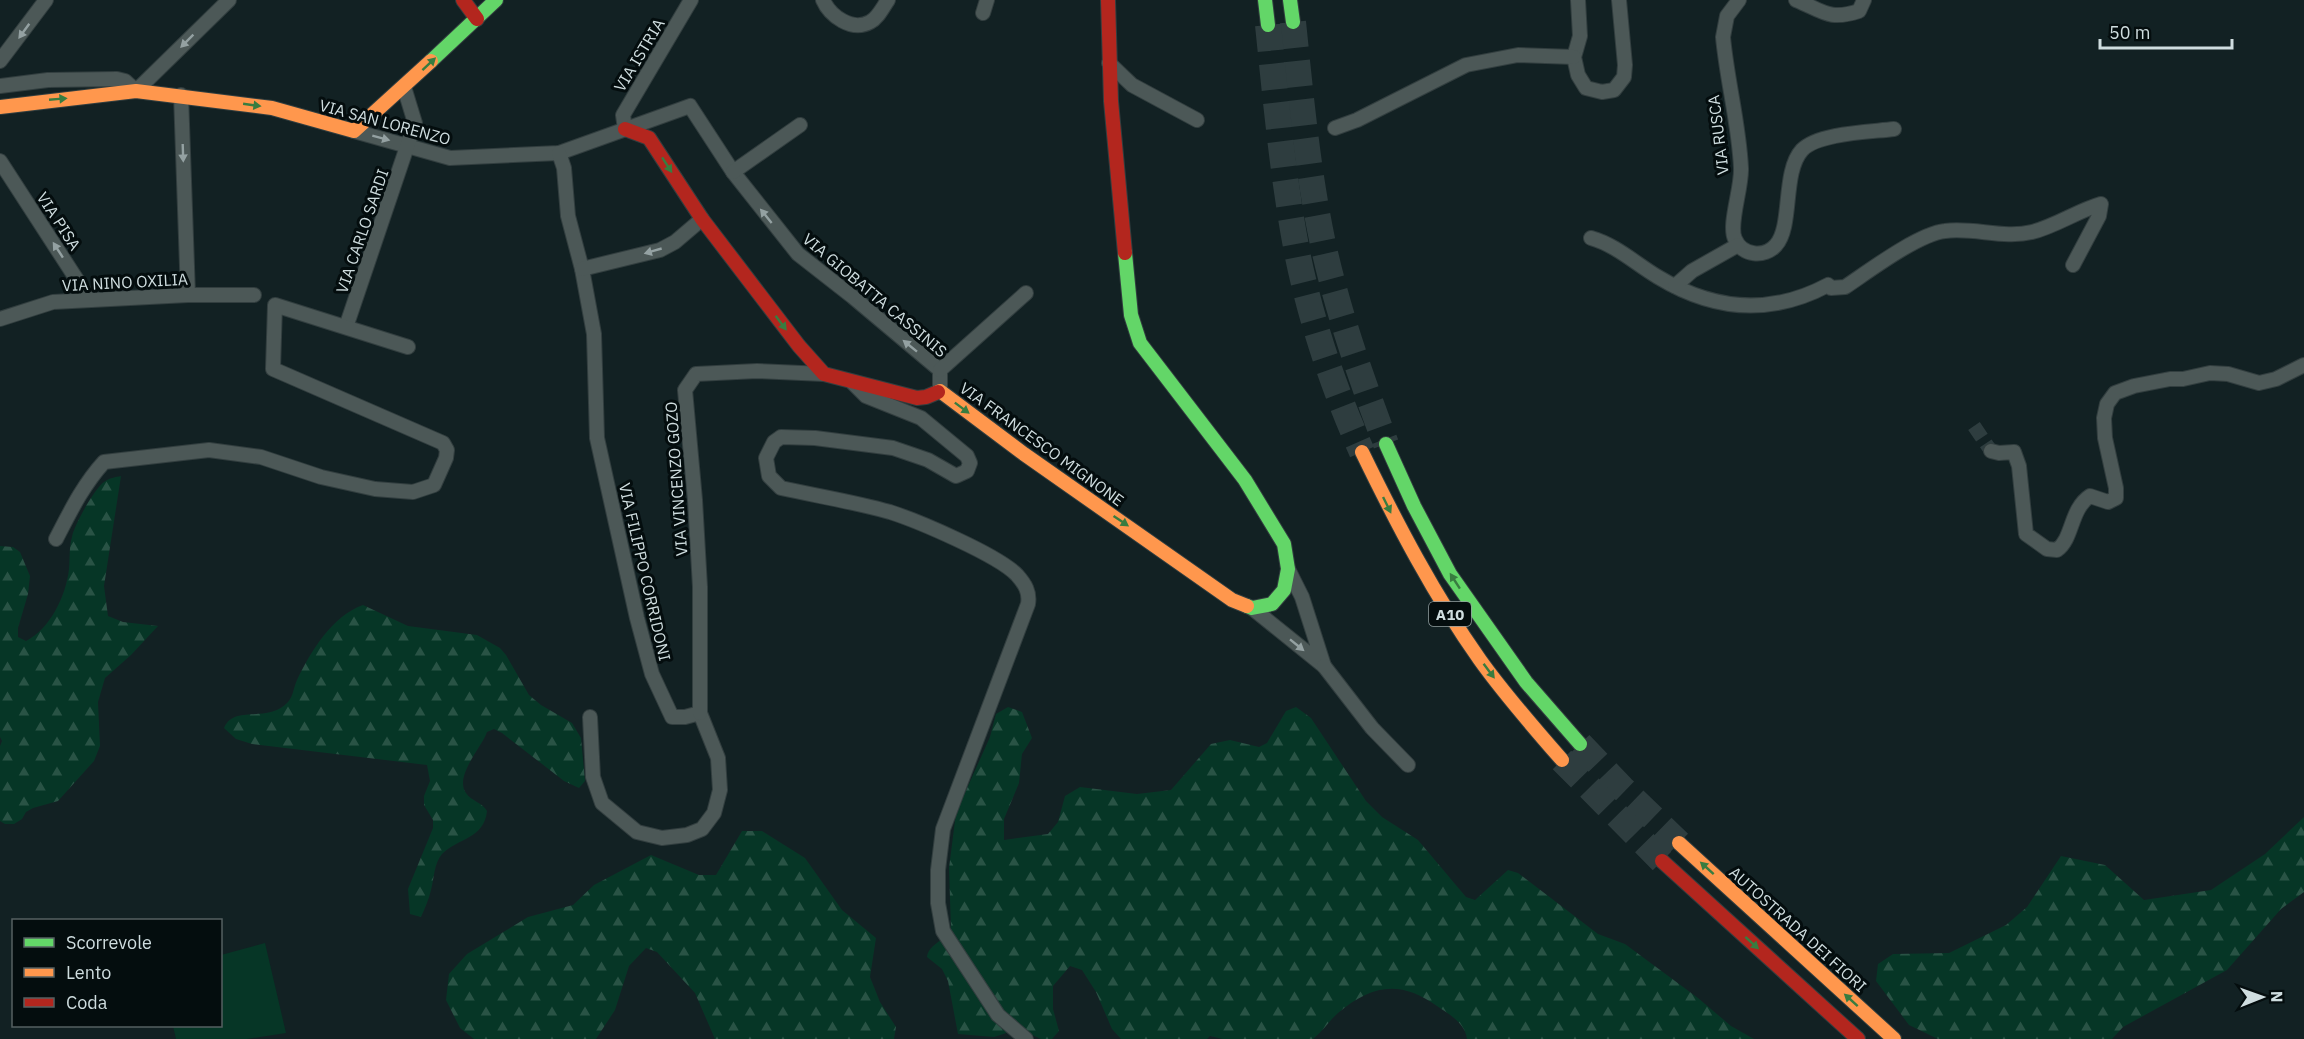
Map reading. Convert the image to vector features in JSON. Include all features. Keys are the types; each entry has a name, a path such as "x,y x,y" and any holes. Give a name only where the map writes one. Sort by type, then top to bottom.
{"main road":[{"path":"463,0 477,20"},
{"path":"354,131 477,20 496,0"},
{"name":"VIA FRANCESCO MIGNONE","path":"1108,0 1109,63 1120,220 1134,325 1140,343 1245,480 1268,516 1284,544 1288,569"},
{"path":"1265,0 1268,25"},
{"path":"1290,0 1293,22"},
{"name":"VIA SAN LORENZO","path":"0,106 136,91 272,108 354,131"},
{"path":"625,129 649,138 702,219 799,346 824,374"},
{"name":"VIA FRANCESCO MIGNONE","path":"824,374 914,398 930,397 940,391 1024,454 1232,600 1252,608"},
{"name":"A10","path":"1386,444 1414,506 1450,574 1526,682 1580,744"},
{"name":"A10","path":"1362,452 1394,519 1431,586 1471,647 1512,703 1562,760"},
{"path":"1252,608 1272,604 1284,590 1288,569"},
{"name":"AUTOSTRADA DEI FIORI","path":"1680,843 1894,1039"},
{"path":"1662,861 1858,1039"}],"street":[{"path":"0,61 46,0"},
{"path":"136,91 229,0"},
{"name":"VIA ISTRIA","path":"625,129 623,115 691,0"},
{"path":"823,0 828,11 839,20 857,24 872,22 888,0"},
{"path":"1578,0 1580,36 1574,57 1578,75 1586,88 1602,92 1614,90 1624,77 1619,0"},
{"name":"VIA RUSCA","path":"1738,245 1732,229 1739,196 1741,169 1723,37 1727,16 1739,0"},
{"path":"1796,0 1820,12 1841,17 1859,10 1864,0"},
{"path":"1335,128 1357,120 1466,65 1518,55 1574,57"},
{"path":"1109,63 1132,85 1197,120"},
{"name":"VIA SAN LORENZO","path":"0,86 48,80 117,79 124,81 136,91"},
{"name":"VIA CARLO SARDI","path":"346,327 415,123 404,87"},
{"path":"182,95 188,295"},
{"name":"VIA SAN LORENZO","path":"354,131 450,158 559,153 690,106"},
{"name":"VIA GIOBATTA CASSINIS","path":"690,106 733,172 798,254 854,297 940,370 940,391"},
{"path":"733,172 800,125"},
{"path":"1675,286 1692,271 1738,245 1744,250 1761,254 1776,246 1781,239 1795,162 1802,150 1813,141 1826,136 1894,129"},
{"name":"VIA FILIPPO CORRIDONI","path":"559,153 564,168 568,216 582,269 594,334 597,438 637,618 652,674 672,717 700,713"},
{"name":"VIA PISA","path":"0,160 90,300"},
{"path":"1591,238 1606,243 1675,286 1700,298 1725,304 1760,305 1788,302 1807,296 1828,285 1831,288 1845,287 1925,236 1946,230 1990,233 2032,232 2101,204 2099,216 2073,265"},
{"path":"582,269 660,250 675,242 702,219"},
{"name":"VIA FRANCESCO MIGNONE","path":"940,370 1026,293"},
{"name":"VIA NINO OXILIA","path":"0,319 53,302 188,295 254,295"},
{"path":"56,539 75,501 91,476 104,462 209,450 261,458 321,477 375,489 413,492 434,485 446,458 447,450 443,443 273,369 275,305 408,347"},
{"path":"1991,451 2014,452 2019,466 2026,534 2047,549 2057,550 2063,546 2072,521 2083,501 2090,496 2108,502 2116,498 2116,488 2105,438 2104,418 2107,404 2115,393 2143,384 2170,379 2183,380 2210,373 2228,374 2252,382 2263,382 2276,379 2304,365"},
{"name":"VIA VINCENZO GOZO","path":"700,713 700,587 685,390 696,374 757,371 824,374"},
{"path":"850,380 866,396 921,418 967,456 970,463 968,471 956,476 928,460 892,448 815,438 781,437 774,442 766,458 769,476 781,488 888,512 919,522 991,558 1016,574 1026,586 1029,596 1028,604 943,829 938,870 938,903 943,931 998,1015 1026,1039"},
{"name":"VIA FRANCESCO MIGNONE","path":"1288,569 1302,597 1324,666"},
{"name":"VIA FRANCESCO MIGNONE","path":"1252,608 1324,666 1372,728 1408,765"},
{"path":"590,717 593,777 602,803 637,832 662,838 687,835 702,829 714,813 720,790 718,758 700,713"}],"green space":[{"path":"121,476 104,586 108,616 123,622 158,626 105,678 98,702 100,746 94,761 58,801 33,808 14,824 5,824 0,821 0,746 2,741 0,737 0,546 13,547 20,552 30,576 28,594 18,628 18,637 26,641 35,636 49,620 60,600 69,569 72,537 85,507 104,482"},
{"path":"363,605 408,626 477,635 500,648 529,695 541,705 572,723 581,738 585,781 579,788 564,781 502,733 494,729 487,732 466,770 463,786 468,796 487,811 485,820 476,833 448,849 439,858 429,897 421,917 410,914 408,889 433,828 433,820 424,805 424,796 430,781 427,765 252,744 236,739 224,728 235,717 271,712 288,702 316,646 342,617"},
{"path":"1008,707 1022,712 1032,738 1022,754 1019,783 1004,819 1004,840 1048,834 1058,822 1065,796 1080,787 1137,794 1171,790 1211,744 1230,740 1259,747 1267,743 1286,711 1296,707 1311,718 1366,801 1382,817 1418,840 1466,897 1475,900 1508,870 1518,873 1598,934 1625,944 1698,998 1731,1026 1754,1039 1467,1039 1466,1033 1456,1020 1424,998 1399,989 1387,989 1375,991 1351,1003 1313,1039 1223,1039 1210,1036 1207,1039 1121,1039 1112,1029 1096,992 1082,970 1070,966 1053,986 1053,1009 1059,1031 1052,1039 1041,1039 1019,1029 994,1037 958,1034 948,981 942,969 927,957 931,948 951,929 949,868 956,813 990,737 996,714"},
{"path":"2304,817 2304,892 2281,909 2227,970 2123,1027 2112,1039 1938,1039 1909,1025 1876,981 1878,964 1893,954 1949,953 2006,925 2027,907 2061,856 2105,865 2144,900 2211,890 2265,854"},
{"path":"742,831 762,831 805,858 842,910 876,938 870,977 880,1002 896,1027 894,1039 715,1039 695,993 657,952 646,948 629,966 615,1010 596,1039 474,1039 460,1028 446,1000 449,974 467,954 528,917 573,905 594,885 651,855 699,875 716,875"},
{"path":"265,943 286,1033 247,1039 176,1039 173,1027 222,1027 222,955"}],"tunnel":[{"path":"1293,22 1310,167 1325,253 1352,349 1386,444"},
{"path":"1268,25 1284,170 1298,257 1325,356 1362,452"},
{"path":"1974,426 1991,451"},
{"path":"1580,744 1679,843"},
{"path":"1562,760 1662,861"}],"traffic: fast":[{"path":"431,61 496,0"},
{"path":"1265,0 1268,25"},
{"path":"1290,0 1293,22"},
{"path":"1125,253 1131,315 1140,343 1245,480 1284,544 1288,569 1284,590 1272,604 1252,608 1247,606"},
{"path":"1386,444 1414,506 1450,574 1526,682 1580,744"}],"traffic: slow":[{"path":"0,107 136,91 272,108 354,131 431,61"},
{"path":"938,392 940,391 1024,454 1232,600 1247,606"},
{"path":"1362,452 1417,559 1463,635 1499,686 1562,760"},
{"path":"1679,843 1894,1039"}],"traffic: jam":[{"path":"463,0 477,19"},
{"path":"1108,0 1111,101 1125,253"},
{"path":"625,129 649,138 702,219 799,346 824,374 917,398 938,392"},
{"path":"1662,861 1858,1039"}]}
